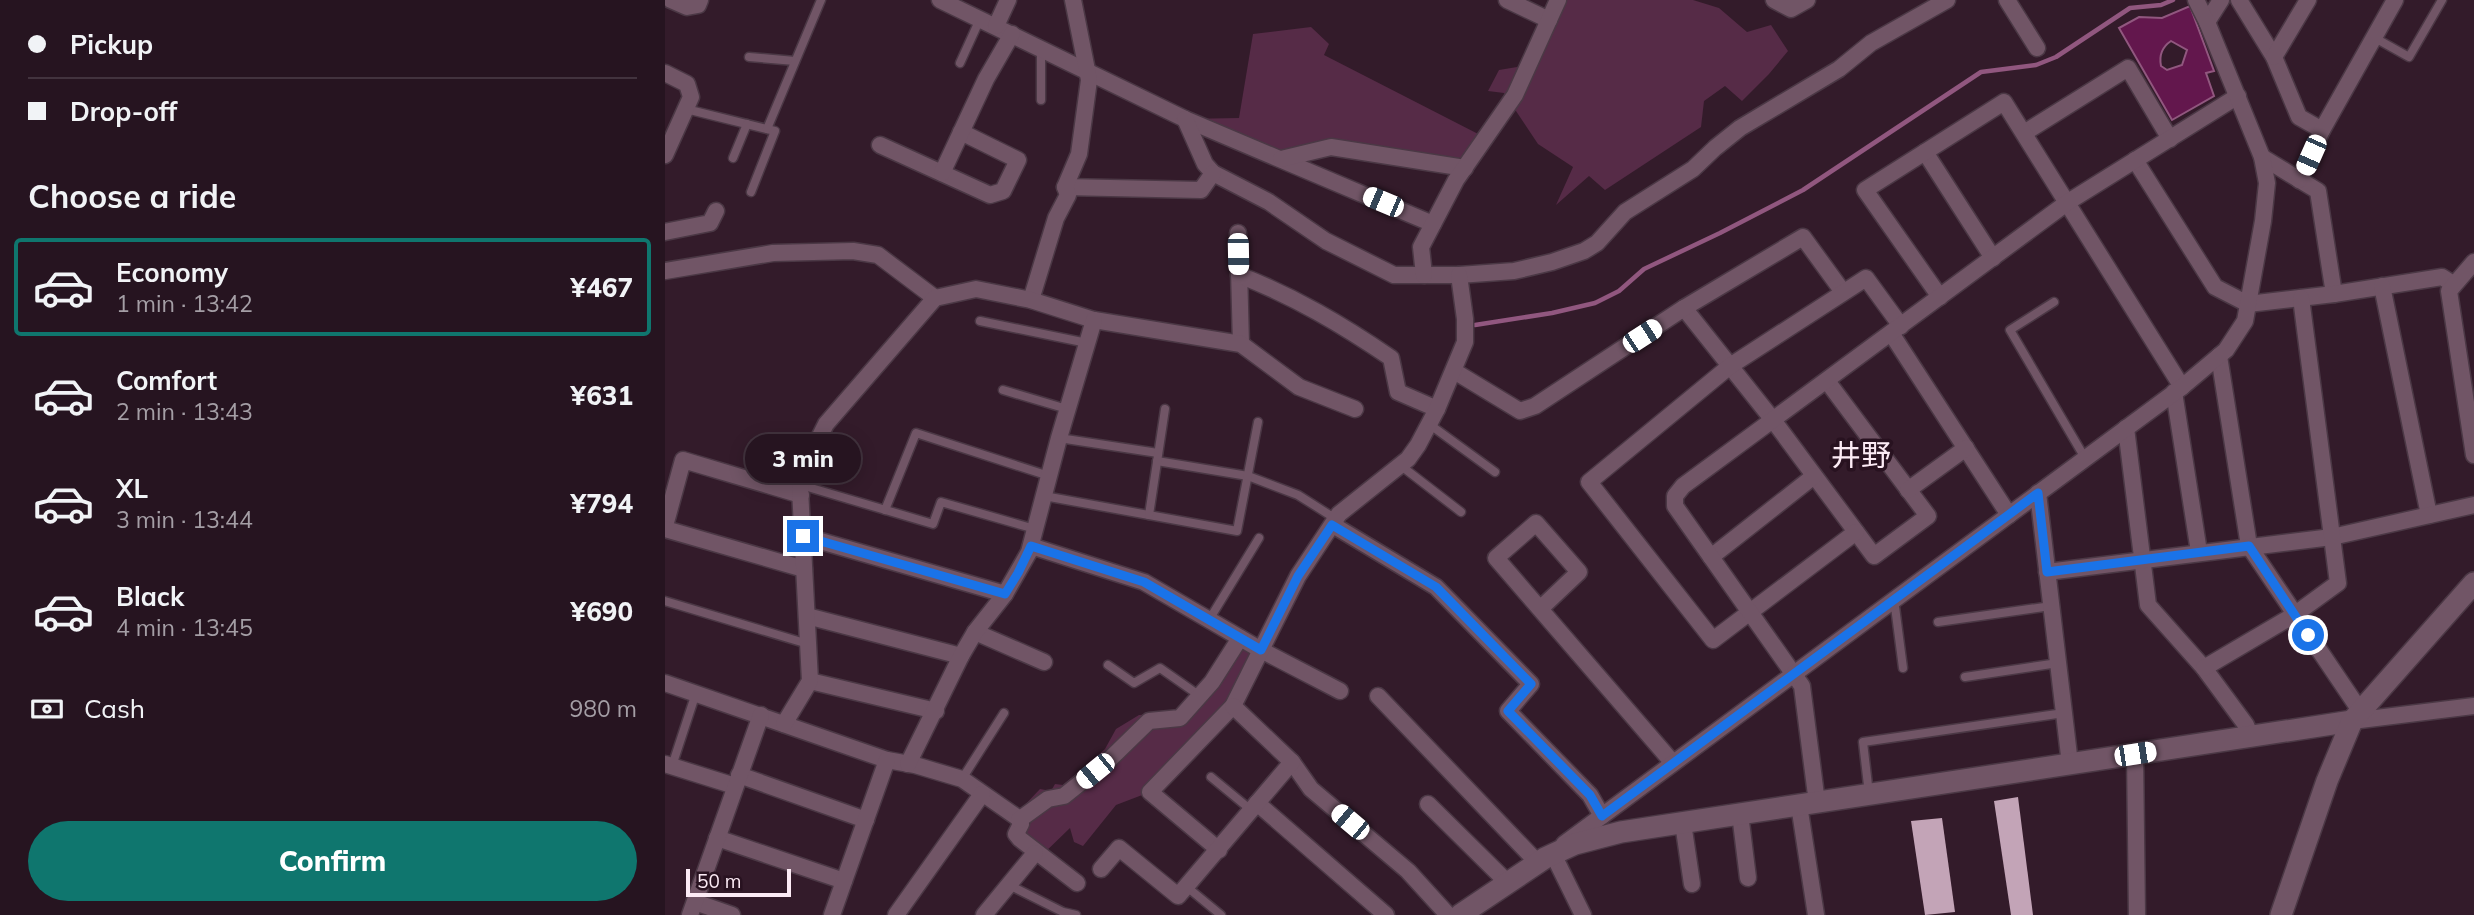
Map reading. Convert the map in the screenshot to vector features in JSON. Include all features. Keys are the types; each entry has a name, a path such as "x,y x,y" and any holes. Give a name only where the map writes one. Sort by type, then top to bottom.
{"street":[{"path":"671,0 687,7 698,5 700,0"},
{"path":"940,0 1185,118 1433,224"},
{"path":"996,26 1008,0"},
{"path":"1031,300 1056,218 1068,195 1065,187 1079,154 1089,80 1073,0"},
{"path":"1507,0 1549,20"},
{"path":"1424,275 1421,247 1456,180 1515,95 1558,0"},
{"path":"1774,0 1791,9 1807,0"},
{"path":"1185,118 1205,164 1213,173 1269,202 1326,241 1394,275 1459,275 1514,271 1552,262 1584,251 1597,243 1625,212 1693,169 1740,128 1839,69 1871,43 1947,0"},
{"path":"2007,0 2037,48"},
{"path":"1460,915 1602,816 2126,428 2227,349 2245,321 2267,183 2262,157 2196,0"},
{"path":"2207,22 2221,0"},
{"path":"2239,0 2274,57 2299,117 2322,130"},
{"path":"2274,57 2308,0"},
{"path":"2299,180 2322,130 2396,0"},
{"path":"942,173 986,79 1012,34"},
{"path":"2024,133 2129,68 2170,139"},
{"path":"665,73 687,84 691,97 665,155"},
{"path":"1816,915 1802,686 1675,506 1675,496 1683,486 2068,202 2238,96"},
{"path":"1940,297 1864,190 2004,102 2068,202 2178,389 2199,552"},
{"path":"880,145 990,195 1003,191 1017,160 961,132"},
{"path":"1281,159 1331,148 1465,168"},
{"path":"1925,152 1993,258"},
{"path":"2262,157 2318,191 2334,294"},
{"path":"2136,160 2215,287 2248,304 2334,294 2442,276 2453,284"},
{"path":"1065,187 1201,190 1213,173"},
{"path":"665,232 710,223 716,211"},
{"path":"1238,233 1241,344"},
{"path":"1454,372 1520,411 1535,406 1685,308 1803,237 1843,292"},
{"path":"665,271 773,253 853,251 878,256 935,298"},
{"path":"2474,261 2449,291 2474,455"},
{"path":"1239,275 1280,291 1336,321 1391,358 1398,391 1433,417"},
{"path":"1219,850 1150,792 1233,706 1298,576 1339,514 1400,465 1418,445 1454,372 1465,342 1459,275"},
{"path":"1856,532 1751,614 1713,640 1589,481 1730,366 1866,278 2008,515"},
{"path":"2382,286 2429,515"},
{"path":"784,724 810,681 801,490 805,466 826,424 935,298 976,289 1031,300 1094,320 1241,344 1299,387 1355,409"},
{"path":"2204,668 2294,615 2338,583 2301,298"},
{"path":"1685,308 1874,556 1928,516 1827,381"},
{"path":"908,764 961,656 975,632 1005,594 1031,546 1067,409 1094,320"},
{"path":"2219,356 2249,546 2356,716"},
{"path":"2126,428 2148,605 2204,668 2246,725 2251,737"},
{"path":"1908,490 1966,448"},
{"path":"801,490 683,460 665,527 804,569"},
{"path":"1711,557 1814,476"},
{"path":"2038,493 2070,764"},
{"path":"2047,572 2332,537 2474,505"},
{"path":"1334,522 1436,587 1531,684 1508,711 1590,795 1602,816"},
{"path":"1540,609 1579,572 1536,523 1496,558 1540,609 1673,763"},
{"path":"803,536 1005,594"},
{"path":"1031,546 1144,582 1261,650 1340,691"},
{"path":"2281,915 2327,781 2356,716 2474,583"},
{"path":"807,616 961,656"},
{"path":"975,632 1044,662"},
{"path":"1019,820 1048,799 1064,796 1110,759 1149,721 1179,718 1212,682 1240,638"},
{"path":"810,681 936,711"},
{"path":"665,683 887,760 962,779 1019,820 1021,824 1016,834 1035,853 1077,883"},
{"path":"1378,696 1545,858 1583,915"},
{"path":"1233,706 1292,762 1311,789 1408,871 1448,915"},
{"path":"1545,858 1575,844 1621,832 2251,737 2356,716 2474,706"},
{"path":"732,915 692,908 761,715"},
{"path":"2135,754 2137,915"},
{"path":"832,915 887,760"},
{"path":"1101,869 1119,848 1178,896 1292,762"},
{"path":"668,765 737,781 866,820"},
{"path":"896,915 982,794"},
{"path":"1428,804 1508,883"},
{"path":"1254,807 1386,915"},
{"path":"1740,814 1748,878"},
{"path":"1683,823 1692,884"},
{"path":"717,838 844,881"},
{"path":"991,913 1035,853"}],"lane":[{"path":"767,129 821,0"},
{"path":"2375,38 2409,57 2442,0"},
{"path":"960,63 980,19"},
{"path":"1041,48 1041,100"},
{"path":"748,57 795,61"},
{"path":"686,109 775,131 751,192"},
{"path":"733,158 747,124"},
{"path":"2053,302 2010,330 2085,458"},
{"path":"980,321 1087,343"},
{"path":"1003,390 1067,409"},
{"path":"1149,515 1164,409"},
{"path":"1433,417 1495,472"},
{"path":"1044,496 1237,531 1258,422"},
{"path":"885,510 916,433 1049,476"},
{"path":"1059,438 1248,476 1297,495 1334,522"},
{"path":"1400,465 1461,512"},
{"path":"801,490 933,524 941,502 1035,529"},
{"path":"1209,620 1259,538"},
{"path":"1894,599 1903,668"},
{"path":"665,601 808,644"},
{"path":"1938,622 2051,606"},
{"path":"1965,677 2058,663"},
{"path":"1108,665 1134,683 1160,668 1199,696"},
{"path":"668,765 696,693"},
{"path":"1869,795 1863,742 2064,712"},
{"path":"962,779 1004,713"},
{"path":"1211,777 1254,807"},
{"path":"1009,885 1063,912 1076,915"},
{"path":"1187,887 1221,915"}],"shaded area":[{"path":"1558,0 1693,0 1719,8 1747,32 1771,25 1788,51 1742,101 1725,86 1704,101 1701,127 1605,190 1589,176 1556,205 1573,167 1538,144 1504,93 1488,91 1499,70 1529,65"},
{"path":"2190,6 2214,71 2206,73 2214,96 2172,120 2119,28 2139,17 2162,18","holes":["2171,41 2187,50 2182,65 2167,70 2161,66 2162,52"]},
{"path":"1311,27 1329,44 1324,55 1486,138 1465,168 1331,147 1281,159 1185,119 1239,118 1253,34"},
{"path":"1240,638 1261,650 1233,706 1150,792 1116,805 1083,846 1074,842 1070,828 1040,857 1016,834 1021,809 1040,789 1051,791 1055,784 1063,785 1105,749 1116,729 1139,715 1175,713"}],"building":[{"path":"2018,797 2033,915 2011,915 1994,801"},
{"path":"1942,818 1955,912 1925,915 1911,821"}],"waterway":[{"path":"1475,325 1595,303 1619,291 1644,269 1803,190 1981,72 2036,65 2056,57 2130,8 2161,5 2173,0"}],"district":[{"name":"井野","path":"1861,455"}],"route":[{"path":"803,536 1005,594 1031,546 1144,582 1261,650 1298,576 1332,525 1436,587 1531,684 1508,711 1590,795 1602,816 2038,493 2047,572 2249,546 2308,635"}]}
